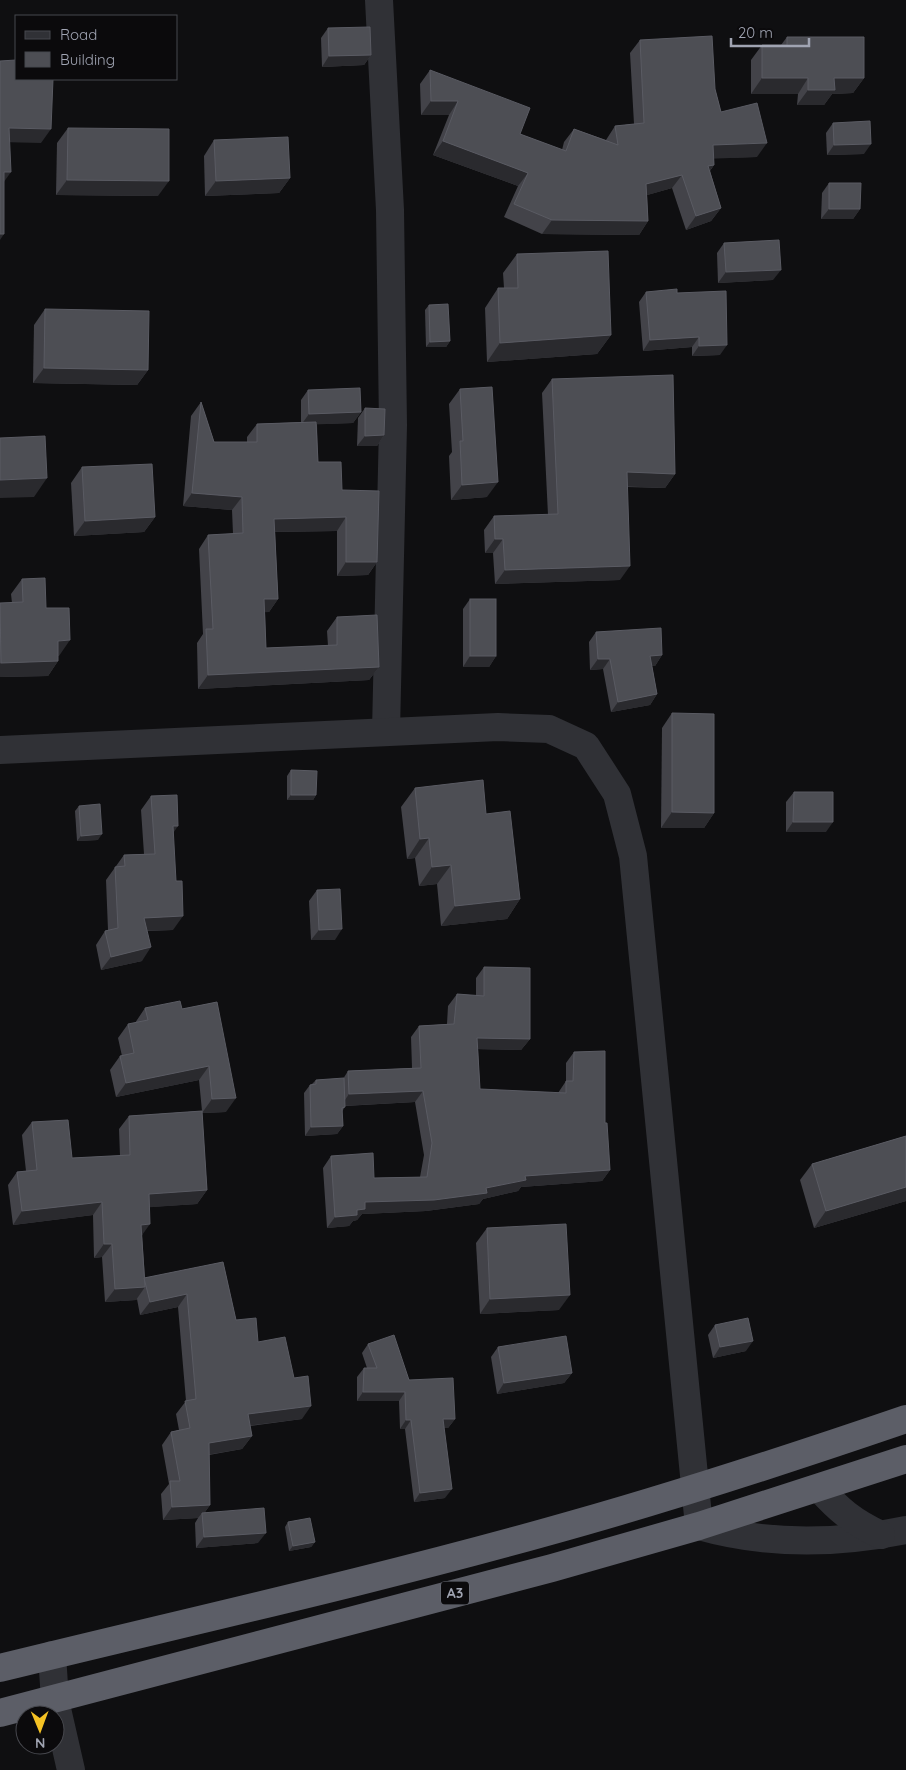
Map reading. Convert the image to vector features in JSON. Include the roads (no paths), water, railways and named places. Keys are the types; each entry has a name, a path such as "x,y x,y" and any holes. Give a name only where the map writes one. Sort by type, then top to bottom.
{"highway":[{"name":"A3","path":"0,1668 154,1632 551,1531 906,1419"},
{"name":"A3","path":"0,1713 552,1568 699,1526 906,1459"},
{"path":"427,1564 436,1598"}],"street":[{"path":"379,0 390,210 393,425 386,731"},
{"path":"0,750 498,727 549,729 586,746 617,794 633,856 699,1526 746,1537 811,1540 850,1540 893,1533"},
{"path":"818,1488 839,1511 857,1524 893,1533"},
{"path":"52,1655 55,1700 71,1770"}]}
